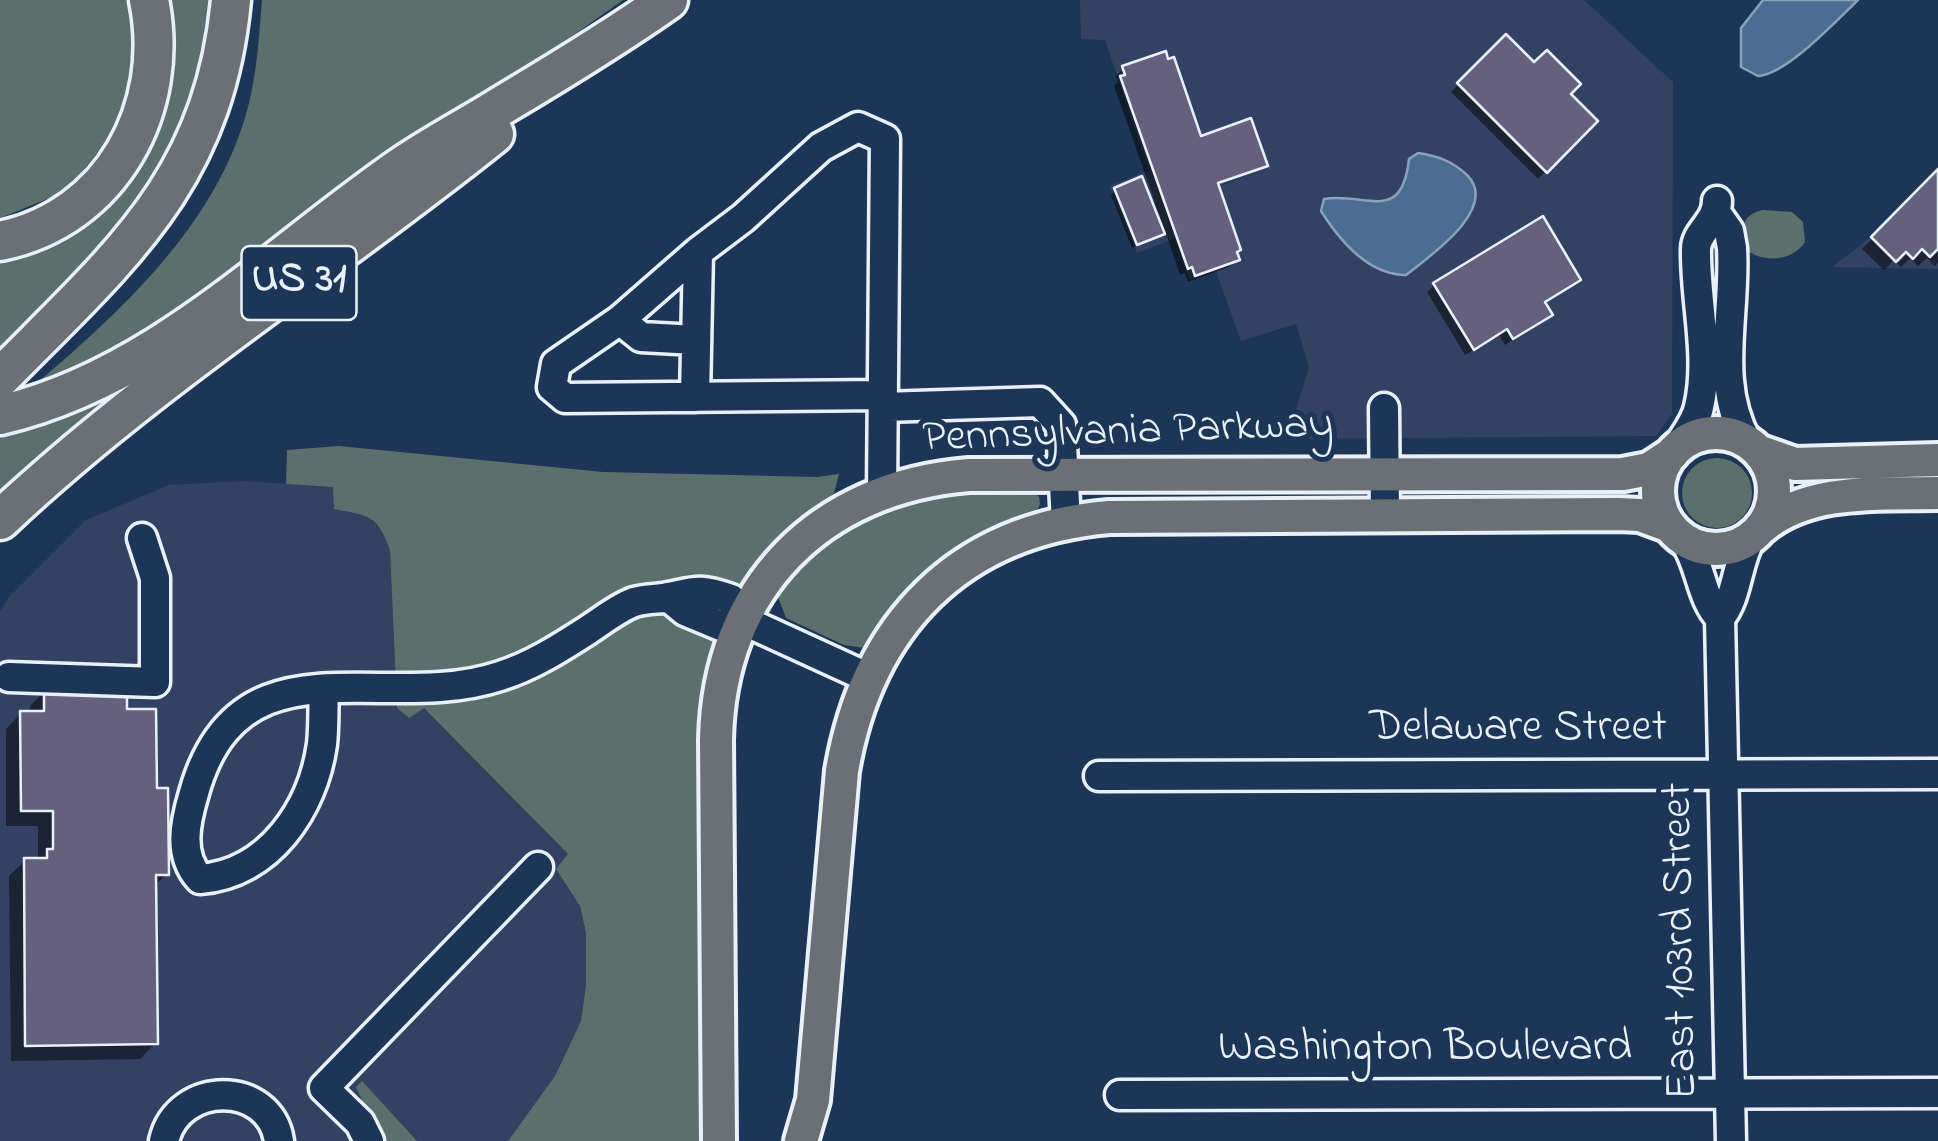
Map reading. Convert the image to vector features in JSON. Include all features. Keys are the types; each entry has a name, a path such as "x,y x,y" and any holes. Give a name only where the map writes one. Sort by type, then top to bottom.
{"highway":[{"path":"0,241 39,229 64,215 88,196 127,150 142,120 156,60 149,0"},
{"path":"0,378 118,258 177,180 197,143 212,102 223,62 231,0"},
{"name":"US 31","path":"0,520 74,452 424,190 600,47 668,0"},
{"path":"0,415 62,396 135,362 405,164 600,47"}],"main road":[{"path":"1938,460 1795,464 1735,436 1711,434 1699,436 1674,451 1661,474 1658,495 1678,534 1712,550 1739,544 1786,509 1814,500 1938,493"},
{"path":"1752,447 1770,471 1774,495 1756,533"},
{"name":"Pennsylvania Parkway","path":"719,1141 716,724 726,664 740,618 776,568 809,534 838,513 882,492 946,477 1623,474 1649,469 1674,451"},
{"name":"Pennsylvania Parkway","path":"801,1141 813,1100 842,771 850,730 868,678 910,611 975,556 1004,542 1066,523 1108,517 1640,515 1678,534"}],"street":[{"path":"882,492 882,401 885,139 858,127 822,146 620,320 556,364 552,387 566,398 695,397 882,401 1040,402 1062,426 1066,523"},
{"path":"1674,451 1695,420 1701,396 1701,300 1696,242 1717,208 1730,231 1733,259 1728,392 1735,420 1752,447"},
{"path":"695,397 698,252"},
{"path":"620,320 641,338 696,340"},
{"path":"1384,408 1385,515"},
{"name":"East 103rd Street","path":"1731,1141 1720,618 1732,604 1739,563 1756,533"},
{"name":"East 103rd Street","path":"1678,534 1699,564 1710,608 1720,618"},
{"path":"9,677 156,682 155,578 142,538"},
{"path":"324,689 322,745 296,817 255,862 223,878 200,880 186,857 186,831 196,786 214,748 239,715 277,694 324,689 448,687 500,676 547,655 632,603 683,591 731,599 740,618 868,678"},
{"name":"Delaware Street","path":"1099,776 1938,774"},
{"path":"369,1141 360,1124 324,1088 538,867"},
{"name":"Washington Boulevard","path":"1120,1095 1938,1093"},
{"path":"164,1141 169,1125 192,1100 224,1096 251,1102 259,1108 272,1121 278,1141"}],"shaded area":[{"path":"1080,0 1584,0 1673,82 1672,414 1656,436 1287,439 1309,367 1296,324 1241,341 1216,271 1190,280 1174,239 1137,253 1109,186 1149,170 1105,40 1081,39"},
{"path":"1763,0 1858,0 1797,57 1758,76 1741,67 1741,28"},
{"path":"1418,153 1444,160 1467,175 1475,188 1475,202 1469,216 1445,244 1406,275 1368,263 1337,234 1321,211 1324,199 1390,199 1399,192 1409,159"},
{"path":"1938,169 1938,269 1832,267 1871,237"},
{"path":"245,481 333,487 381,526 390,550 397,708 423,707 568,854 557,869 580,906 586,933 581,1021 555,1076 508,1141 417,1141 362,1082 381,1141 0,1141 0,612 8,598 86,520 169,485"}],"green space":[{"path":"0,0 132,0 137,58 126,109 111,136 75,180 52,197 0,218"},
{"path":"165,0 209,0 199,60 184,111 164,156 111,235 0,354 0,257 87,218"},
{"path":"262,0 623,0 291,235 121,345 29,390 160,265 213,191 248,107"},
{"path":"1755,212 1792,212 1803,222 1805,242 1793,254 1768,258 1745,249 1744,224"},
{"path":"186,348 0,498 0,437 96,399"},
{"path":"339,446 603,472 817,477 839,474 834,493 755,570 708,682 707,1141 508,1141 555,1076 581,1021 586,933 580,906 556,869 568,854 424,708 409,718 397,708 390,550 381,529 356,513 334,509 333,487 286,484 287,450"},
{"path":"1717,458 1742,468 1752,493 1742,518 1717,528 1692,518 1682,493 1692,468"},
{"path":"949,489 1029,489 1039,497 1040,504 1033,519 947,557 918,582 865,648 844,645 786,618 778,597 779,585 843,524"},
{"path":"362,1081 417,1141 381,1141 356,1087"}],"building":[{"path":"1506,34 1534,62 1547,50 1581,84 1571,94 1598,121 1547,173 1457,83"},
{"path":"1166,51 1168,59 1174,57 1201,136 1251,118 1268,166 1218,183 1241,250 1237,252 1240,260 1195,276 1192,267 1188,269 1120,76 1125,75 1122,66"},
{"path":"1938,169 1938,249 1930,257 1922,249 1913,259 1906,252 1896,262 1871,237"},
{"path":"1142,176 1165,234 1137,245 1114,188"},
{"path":"1543,216 1581,280 1545,302 1553,315 1513,339 1507,329 1474,350 1433,283"},
{"path":"127,687 127,709 156,709 157,788 168,788 169,875 156,875 158,1044 25,1046 24,858 47,858 47,849 53,849 53,811 21,811 20,711 44,711 44,688"}]}
